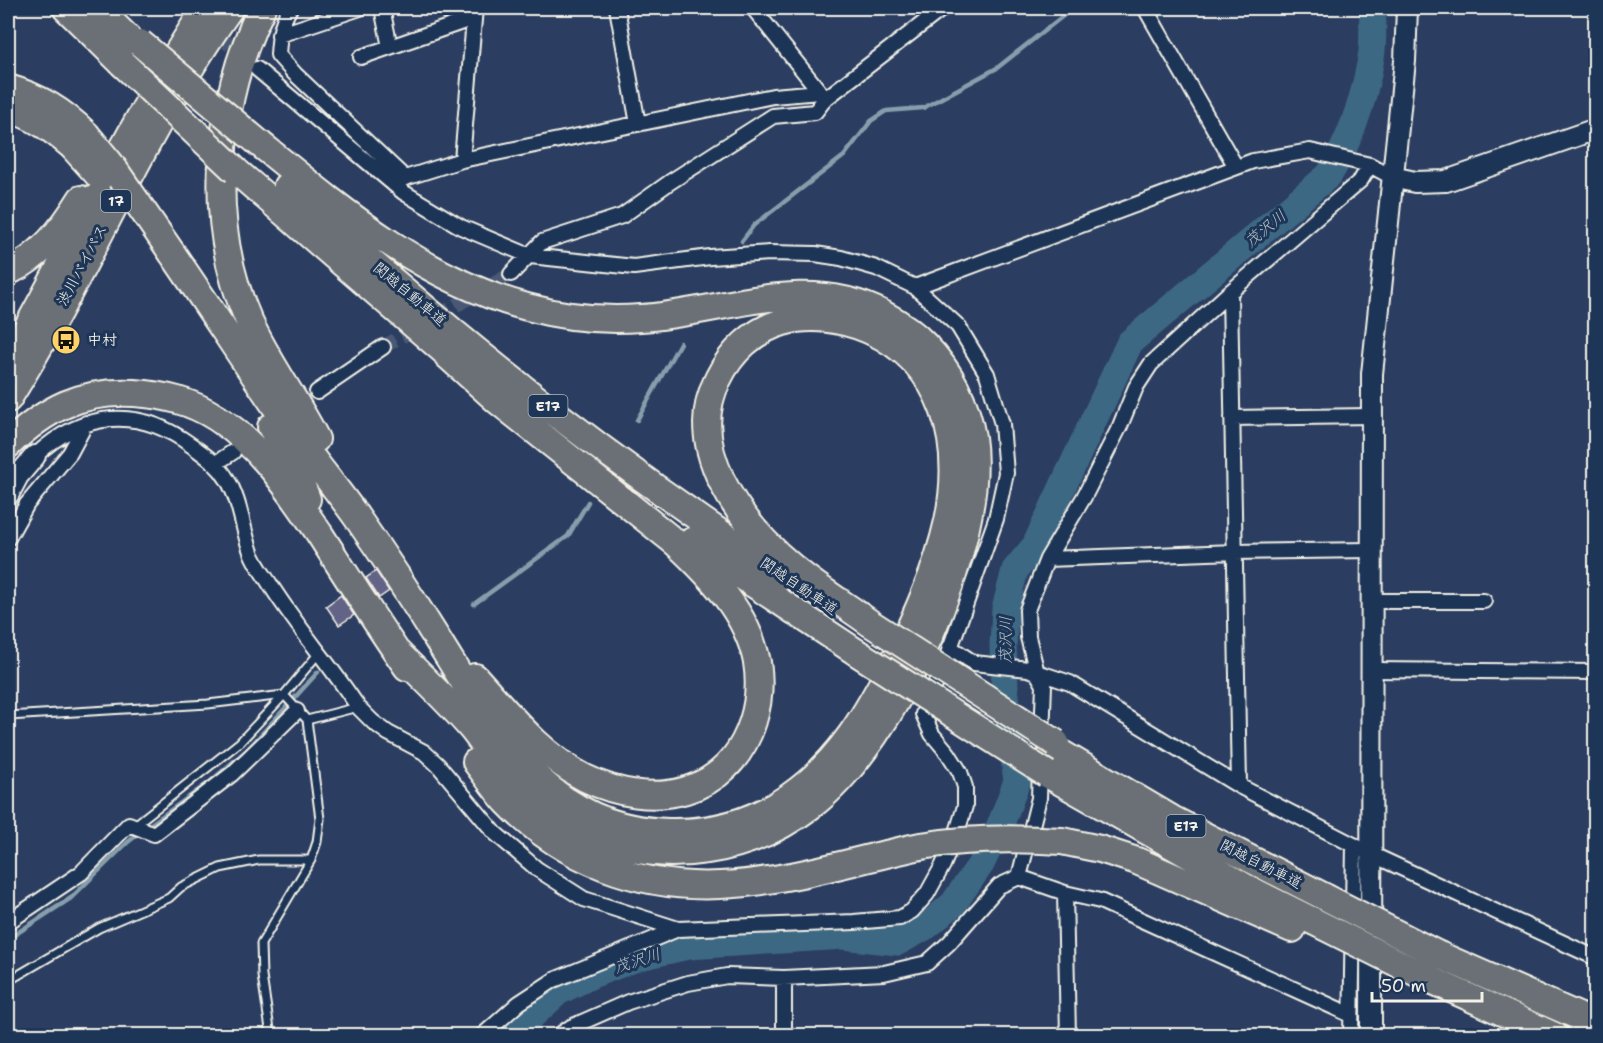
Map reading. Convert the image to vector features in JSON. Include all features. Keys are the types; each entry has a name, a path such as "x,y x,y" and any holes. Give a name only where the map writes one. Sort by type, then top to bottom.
{"highway":[{"name":"関越自動車道","path":"66,8 133,51"},
{"name":"関越自動車道","path":"98,8 133,51 249,156 400,287 558,414 864,635 1047,774 1247,888 1311,929 1427,983 1545,1032"},
{"path":"8,272 38,254 71,216 140,99 178,42 205,8"},
{"name":"渋川バイパス","path":"8,362 149,100 205,8"},
{"name":"渋川バイパス","path":"8,399 51,324 163,113 230,8"},
{"path":"262,8 240,66 224,139 223,214 227,249 234,282 249,320 309,425 356,516"},
{"path":"8,88 49,104 68,117 101,178 165,257 356,516 432,630 486,718 528,770 553,792 607,821 634,828 662,832 718,829 745,821 795,794 839,752 873,704 912,624 940,553 953,488 954,458 951,432 932,384 917,363 898,346 866,329 836,320 786,321 764,330 746,342 728,361 715,383 709,406 707,431 711,453 719,476 732,499 765,542 864,635"},
{"path":"8,109 34,119 55,132 79,140"},
{"name":"関越自動車道","path":"249,156 447,355 544,431 755,585 864,635 1054,746 1173,819 1439,955 1586,1021"},
{"path":"249,156 350,215 408,255 450,278 527,307 565,315 602,319 641,318 774,297 806,296 846,300 899,322 922,341 955,384 966,410 972,438 974,469 971,507 959,558 930,635 887,714 854,764 812,806 786,823 756,838 729,847 701,852 651,851 597,838 569,825 540,805 516,784 454,709 398,653"},
{"path":"165,257 284,446 303,486 319,533"},
{"path":"432,630 534,741 561,764 585,778 612,789 639,794 668,794 693,789 717,776 735,758 748,736 755,714 759,689 757,662 749,637 722,589 676,543 498,401 447,355"},
{"path":"8,445 30,425 50,412 74,400 96,394 122,393 171,398 195,406 217,418 239,434 279,476 398,653 506,801 560,846 588,861 619,872 673,883 721,885 806,872 921,846 987,839 1062,841 1100,849 1137,861 1311,929"}],"street":[{"path":"290,8 279,35 278,54 295,74 405,178"},
{"path":"279,35 360,8"},
{"path":"382,8 390,47"},
{"path":"617,8 638,124"},
{"path":"753,8 823,95"},
{"path":"511,274 542,242 622,216 670,182 773,116 815,112 823,95 944,8"},
{"path":"1145,8 1236,168"},
{"path":"1351,1035 1372,670 1372,374 1405,61 1407,8"},
{"path":"361,57 475,13 462,160"},
{"path":"257,69 403,192 461,227 530,256 634,267 710,257 770,253 815,254 876,267 915,287 958,326 987,374 1002,424 1006,472 996,519 924,714 932,734 960,772 965,787 965,806 958,829 943,866 927,894 912,911 900,918 678,929 554,980 519,1003 482,1035"},
{"path":"405,178 462,160 772,96 823,95"},
{"path":"915,287 1253,161 1310,151 1364,163 1392,177 1415,182 1446,181 1596,129"},
{"path":"1019,877 1038,798 1044,694 1044,685 1032,671 1027,610 1047,559 1084,497 1120,426 1136,387 1151,364 1230,292 1361,180 1364,163"},
{"path":"403,192 405,178"},
{"path":"1230,292 1239,786"},
{"path":"317,392 382,347"},
{"path":"1232,418 1372,416"},
{"path":"8,495 18,476 49,442 86,423 102,419 125,418 148,422 174,432 216,464 229,482 237,502 250,551 268,582 318,654 358,707 373,722 388,733 424,752 438,765 495,833 537,869 584,898 678,929"},
{"path":"8,538 27,504 70,453 86,423"},
{"path":"216,464 233,452"},
{"path":"1047,559 1371,550"},
{"path":"1372,602 1484,601"},
{"path":"950,647 974,663 1032,671 1070,683 1239,786 1363,849 1596,958"},
{"path":"1372,670 1596,672"},
{"path":"8,922 81,873 129,824 154,834 232,774 300,714"},
{"path":"1363,849 1371,1035"},
{"path":"558,1035 628,1002 688,983 727,976 784,978 884,973 927,963 949,943 999,886 1019,877 1065,893 1100,901 1351,1015"},
{"path":"1065,893 1068,1035"},
{"path":"784,978 784,1035"}],"lane":[{"path":"134,826 240,742 285,695 318,654"},
{"path":"271,1035 262,976 261,945 311,860 317,842 320,819 300,714 285,695"},
{"path":"8,716 208,704 285,695"},
{"path":"300,714 358,707"},
{"path":"8,981 99,928 169,898 181,887 220,868 259,860 311,860"}],"building":[{"path":"376,571 389,591 379,598 366,578"},
{"path":"341,595 354,615 339,625 326,606"}],"waterway":[{"path":"742,241 754,225 844,156 871,121 886,111 923,108 997,68 1073,8"},
{"name":"茂沢川","path":"510,1036 558,992 594,974 639,957 688,946 843,936 898,942 927,926 953,904 981,864 1002,821 1017,781 1005,689 1003,646 1005,609 1015,570 1035,546 1130,342 1329,175 1356,119 1365,89 1372,52 1373,8"},
{"path":"637,420 680,343"},
{"path":"474,604 568,536 588,502"},
{"path":"147,827 211,781 248,749 318,672"},
{"path":"8,939 71,898 141,832"}],"tunnel":[{"path":"189,8 244,58"},
{"path":"383,347 511,274"}],"place":[{"name":"中村","path":"66,340"}]}
